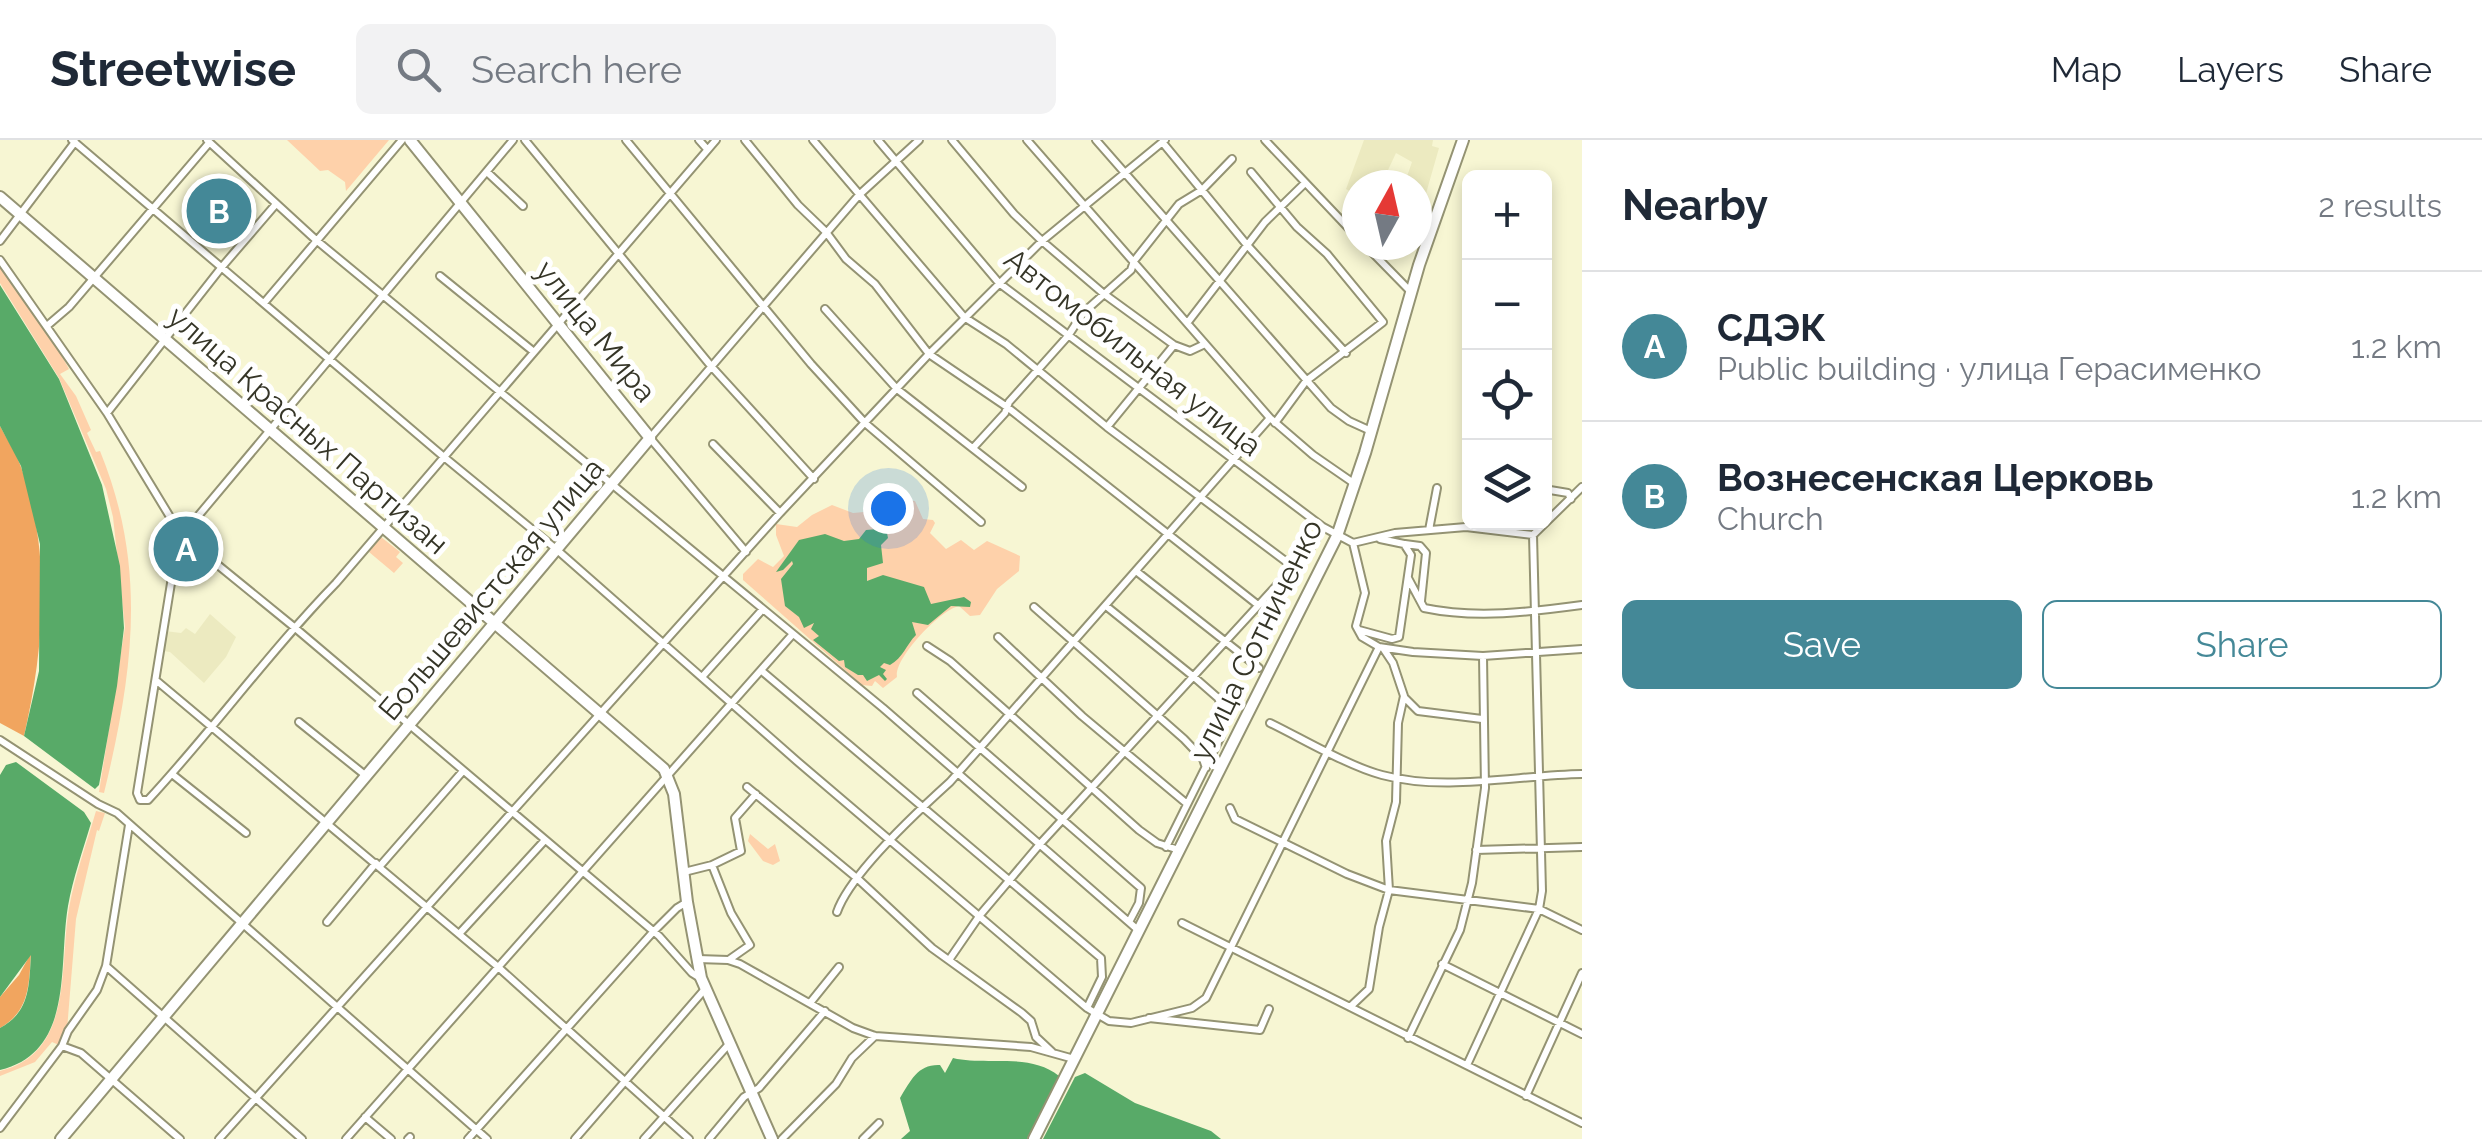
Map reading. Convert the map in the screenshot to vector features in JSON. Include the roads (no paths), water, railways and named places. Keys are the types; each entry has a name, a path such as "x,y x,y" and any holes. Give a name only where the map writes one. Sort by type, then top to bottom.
{"main road":[{"name":"улица Мира","path":"410,140 650,438"},
{"name":"улица Сотниченко","path":"1034,1139 1337,536 1356,484 1410,292 1463,140"},
{"name":"улица Красных Партизан","path":"0,198 668,774"},
{"name":"Большевистская улица","path":"61,1139 650,438"},
{"path":"668,774 703,984 772,1139"}],"street":[{"path":"264,304 402,140"},
{"path":"514,140 181,535 176,546 137,793 143,802 172,774 294,627 716,140"},
{"path":"524,140 711,366 814,479"},
{"path":"626,140 811,364 866,423 981,522"},
{"path":"699,140 707,149"},
{"path":"745,140 846,259 875,284 929,354 1007,407 1258,605"},
{"path":"813,140 964,318 1006,344 1107,427 1292,566"},
{"name":"Автомобильная улица","path":"878,140 999,283 1322,527 1353,543"},
{"name":"Большевистская улица","path":"650,438 859,195 918,140"},
{"path":"952,140 1014,214 1104,294 1174,344 1190,351 1205,344"},
{"path":"1027,140 1272,420 1356,484"},
{"path":"1096,140 1306,381 1340,414 1372,430"},
{"path":"1264,140 1342,222"},
{"path":"0,241 74,141 1098,1016 1122,1023 1200,1005 1381,648"},
{"path":"48,325 94,278 210,141 316,240 613,483 1140,930"},
{"path":"219,1139 780,512 929,354 1042,240 1164,141 1247,245 1346,353"},
{"path":"973,448 1083,313 1131,270 1179,204 1202,190 1232,159"},
{"path":"487,172 523,206"},
{"path":"837,912 846,894 921,805 950,782 1233,460 1306,381 1382,322 1252,172"},
{"path":"1188,322 1247,245 1305,184"},
{"path":"107,413 221,268 277,204"},
{"path":"0,260 107,413 181,535 652,932 703,984 575,1139"},
{"path":"1379,260 1410,292"},
{"path":"440,276 534,352"},
{"path":"825,309 896,389 1022,487"},
{"path":"1107,427 1174,344"},
{"name":"улица Мира","path":"650,438 746,552"},
{"path":"713,444 780,512"},
{"path":"1466,1065 1539,909 1533,535 1582,487"},
{"path":"1429,530 1438,488"},
{"path":"1552,490 1568,493 1571,499"},
{"path":"949,960 980,915 1040,844 1310,549 1322,527"},
{"path":"1462,527 1395,533 1353,543 1364,592 1358,630 1362,637 1381,648 1393,664 1404,696 1418,711 1482,719"},
{"path":"1509,530 1533,535"},
{"path":"1379,539 1420,546 1426,553 1421,603"},
{"path":"1358,630 1392,639 1399,637 1412,554 1404,544"},
{"path":"1136,571 1259,668"},
{"path":"1408,578 1424,608 1456,615 1582,606"},
{"path":"1106,606 1218,698 1225,719 1221,736 1166,847"},
{"path":"1034,607 1203,759 1206,768"},
{"path":"702,676 762,610"},
{"path":"346,1139 792,635"},
{"path":"998,637 1186,803"},
{"path":"927,646 1139,830 1166,847 1180,850"},
{"path":"1381,648 1484,656 1582,649"},
{"path":"1408,1038 1460,930 1469,900 1485,780 1484,656"},
{"path":"762,672 1101,958 1102,976 1087,1008"},
{"path":"157,681 459,934 689,1139"},
{"path":"917,694 1141,888 1139,903 1129,922"},
{"path":"1350,1008 1369,989 1378,927 1390,890 1386,841 1396,802 1398,723 1404,696"},
{"path":"299,722 366,776"},
{"path":"1270,723 1370,772 1396,778 1485,780 1582,774"},
{"path":"0,740 113,810 486,1139"},
{"path":"327,922 462,771"},
{"path":"172,774 246,832"},
{"path":"746,786 858,879 888,910 1022,1013 1036,1037 1052,1052"},
{"path":"684,872 712,865 741,851 735,818 756,794"},
{"path":"1230,808 1235,818 1347,874 1390,890 1539,909 1582,930"},
{"path":"0,1128 62,1046 97,990 106,966 129,824"},
{"path":"130,836 138,832"},
{"path":"459,934 545,840"},
{"path":"1476,850 1582,847"},
{"path":"712,865 731,913 750,945 728,960"},
{"path":"468,1139 652,932 687,902"},
{"path":"1182,922 1582,1123"},
{"path":"697,960 728,960 762,974 875,1036 1016,1046 1075,1059"},
{"path":"1442,964 1582,1034"},
{"path":"106,966 302,1139"},
{"path":"810,1003 839,967"},
{"path":"1526,1096 1582,973"},
{"path":"1148,1018 1260,1030 1269,1009"},
{"path":"709,1139 825,1011"},
{"path":"782,1139 836,1084 852,1058 875,1036"},
{"path":"644,1139 728,1044"},
{"path":"62,1046 81,1053 180,1139"},
{"path":"366,1117 391,1139"},
{"path":"863,1139 879,1123"}],"place":[{"name":"Вознесенская Церковь","path":"219,211"},
{"name":"СДЭК","path":"186,549"}]}
